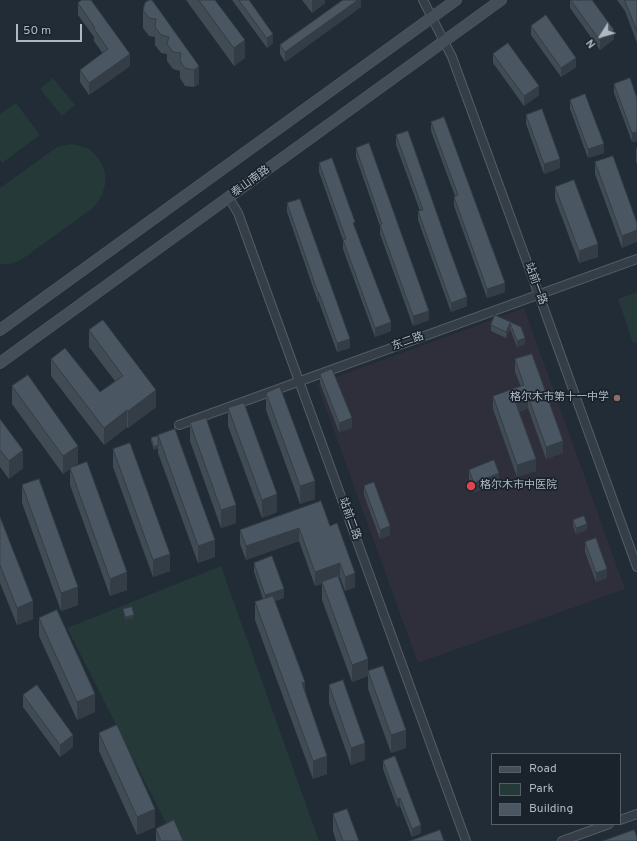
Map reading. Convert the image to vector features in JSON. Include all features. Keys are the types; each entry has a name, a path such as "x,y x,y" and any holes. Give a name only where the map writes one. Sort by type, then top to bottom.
{"street":[{"path":"0,330 456,0"},
{"name":"泰山南路","path":"0,363 501,0"},
{"name":"站前一路","path":"424,3 455,65 637,567"},
{"name":"站前二路","path":"229,198 238,213 466,841"},
{"name":"东二路","path":"179,425 637,259"},
{"path":"621,820 637,814"},
{"path":"562,841 606,825"}],"shaded area":[{"name":"格尔木市中医院","path":"524,308 625,589 418,663 317,384"}],"green space":[{"path":"53,78 75,105 62,116 40,89"},
{"path":"16,103 40,135 2,163 0,160 0,114"},
{"path":"71,144 88,149 96,155 102,164 106,177 104,190 101,196 93,208 21,260 10,264 0,264 0,188 57,147"},
{"path":"637,292 637,342 633,343 618,299"},
{"path":"221,566 319,841 175,841 67,628"}],"building":[{"path":"82,0 91,0 130,54 89,83 80,70 108,49 78,3"},
{"path":"152,0 199,66 194,70 185,68 180,61 181,53 173,52 167,44 169,37 161,35 155,27 156,19 149,18 143,10 145,3"},
{"path":"199,0 215,0 245,40 234,48"},
{"path":"239,0 249,0 273,34 267,38"},
{"path":"343,0 358,0 285,52 280,45"},
{"path":"571,0 592,0 614,30 600,40"},
{"path":"625,0 637,0 637,31"},
{"path":"546,15 576,58 561,68 531,26"},
{"path":"508,43 539,86 524,96 493,54"},
{"path":"630,78 637,98 637,132 632,133 614,84"},
{"path":"585,94 604,144 588,149 570,100"},
{"path":"542,109 560,159 544,164 526,115"},
{"path":"444,117 505,283 487,289 454,197 458,195 431,122"},
{"path":"408,131 467,297 451,303 418,211 423,210 396,135"},
{"path":"369,143 429,311 413,316 380,225 382,224 356,148"},
{"path":"613,156 637,223 637,230 622,236 595,162"},
{"path":"332,158 355,222 353,223 391,322 375,328 343,240 346,239 319,163"},
{"path":"574,180 598,244 579,251 555,187"},
{"path":"300,199 350,339 337,343 287,203"},
{"path":"495,315 521,327 525,338 517,341 510,323 506,332 491,325"},
{"path":"103,320 156,390 104,428 51,359 65,348 100,392 123,376 89,330"},
{"path":"532,354 563,441 546,447 528,396 515,401 536,459 517,465 493,396 524,385 515,359"},
{"path":"332,369 352,418 339,423 320,374"},
{"path":"28,375 78,446 63,456 12,386"},
{"path":"280,387 315,481 300,486 266,393"},
{"path":"244,403 277,494 262,500 228,408"},
{"path":"206,418 236,505 221,510 190,423"},
{"path":"0,419 23,450 9,461 0,450"},
{"path":"175,429 215,540 198,546 158,435"},
{"path":"158,436 158,445 154,447 151,438"},
{"path":"130,443 170,554 153,560 113,449"},
{"path":"494,460 499,473 474,483 469,470"},
{"path":"87,462 127,572 110,579 70,468"},
{"path":"39,479 78,587 61,593 22,485"},
{"path":"374,482 390,526 380,530 364,486"},
{"path":"321,501 330,526 337,523 355,573 345,577 340,563 315,572 299,528 246,546 240,530"},
{"path":"584,516 587,524 576,528 573,520"},
{"path":"0,517 33,601 17,608 0,565"},
{"path":"596,538 607,569 596,573 585,542"},
{"path":"272,556 284,589 265,595 254,563"},
{"path":"338,576 368,659 352,665 322,582"},
{"path":"273,596 305,682 302,683 327,756 313,761 255,602"},
{"path":"132,607 134,615 125,617 123,609"},
{"path":"57,610 95,694 77,702 39,618"},
{"path":"383,666 406,730 391,735 368,671"},
{"path":"343,680 365,743 351,748 329,685"},
{"path":"37,685 73,735 60,745 23,695"},
{"path":"117,725 155,809 137,817 99,733"},
{"path":"395,756 421,825 412,829 400,798 397,799 383,761"},
{"path":"347,809 359,841 343,841 333,814"},
{"path":"174,820 183,841 161,841 156,829"},
{"path":"440,830 444,841 410,841"},
{"path":"634,830 637,841 603,841"}],"place":[{"name":"格尔木市第十一中学","path":"617,398"},
{"name":"格尔木市中医院","path":"471,486"}]}
